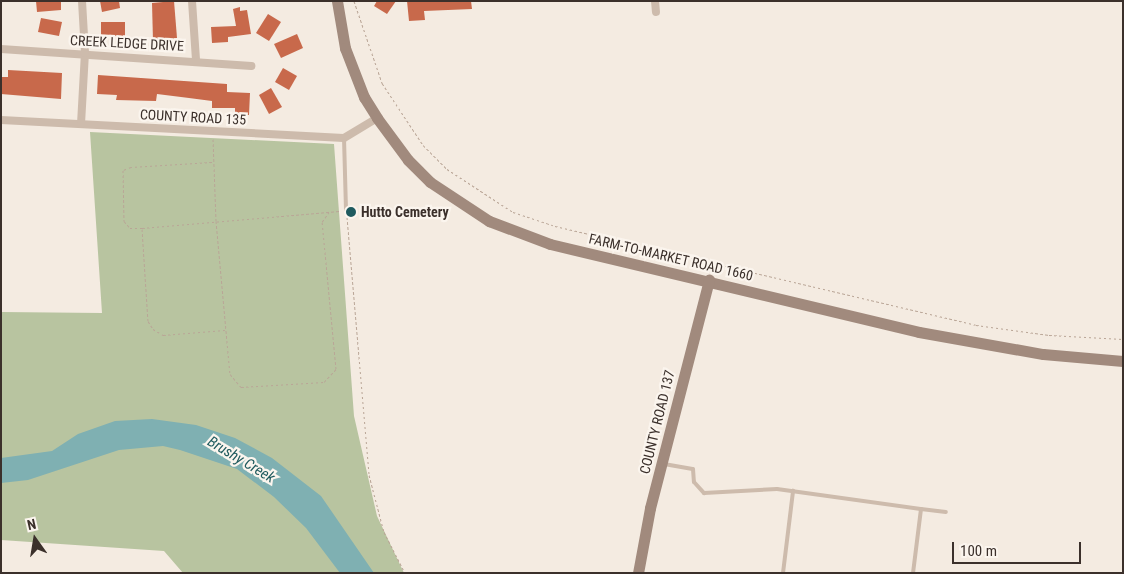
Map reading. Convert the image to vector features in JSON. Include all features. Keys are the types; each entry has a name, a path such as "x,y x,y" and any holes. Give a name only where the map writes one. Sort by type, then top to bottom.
{"main road":[{"name":"FARM-TO-MARKET ROAD 1660","path":"338,1 344,48 364,97 377,118 408,160 430,182 489,221 550,244 984,345 1075,358 1123,361"},
{"name":"COUNTY ROAD 137","path":"638,573 662,464 709,280"}],"street":[{"path":"81,124 85,54 82,1"},
{"path":"192,1 196,60"},
{"path":"655,1 656,12"},
{"name":"CREEK LEDGE DRIVE","path":"1,49 196,60 251,66"},
{"path":"344,138 377,118"},
{"name":"COUNTY ROAD 135","path":"1,120 344,138"}],"lane":[{"path":"344,138 346,210"},
{"path":"662,464 693,469 694,482 704,493 777,489 946,512"},
{"path":"783,573 793,491"},
{"path":"913,573 921,509"}],"path":[{"path":"354,1 382,82 418,138 447,169 513,212 555,226 976,325 1049,335 1123,339"},
{"path":"213,130 212,162 225,330 230,374 241,387 324,382 334,374 336,369 322,222 330,212"},
{"path":"212,162 131,167 123,170 124,221 130,228 142,228 346,210 369,475 384,532 405,573"},
{"path":"142,228 148,321 152,328 163,335 225,330"}],"green space":[{"path":"90,132 334,144 354,416 377,516 404,573 183,573 164,551 1,540 1,312 102,313"}],"water":[{"name":"Brushy Creek","path":"152,419 196,425 235,438 272,458 321,496 374,573 340,573 306,528 274,497 237,469 180,450 163,446 119,450 28,480 1,483 1,458 52,451 78,434 115,421"}],"building":[{"path":"36,1 61,1 61,10 37,12"},
{"path":"100,1 119,1 120,8 102,12"},
{"path":"174,1 177,38 153,41 152,3"},
{"path":"377,1 396,1 387,14 374,6"},
{"path":"407,1 471,1 472,9 424,11 425,20 409,21"},
{"path":"240,7 240,11 247,10 251,34 228,37 228,42 212,43 211,27 236,26 233,9"},
{"path":"268,14 281,22 269,41 256,33"},
{"path":"41,18 62,22 59,36 38,32"},
{"path":"101,22 125,22 125,36 101,36"},
{"path":"297,34 303,48 281,58 274,44"},
{"path":"283,68 297,76 289,90 275,82"},
{"path":"8,70 62,73 61,99 1,94 1,77 8,77"},
{"path":"98,75 227,84 227,92 250,93 249,115 235,115 235,108 212,108 212,101 157,94 156,101 116,100 117,95 97,94"},
{"path":"271,88 282,107 269,114 259,95"}],"place":[{"name":"Hutto Cemetery","path":"351,212"}]}
